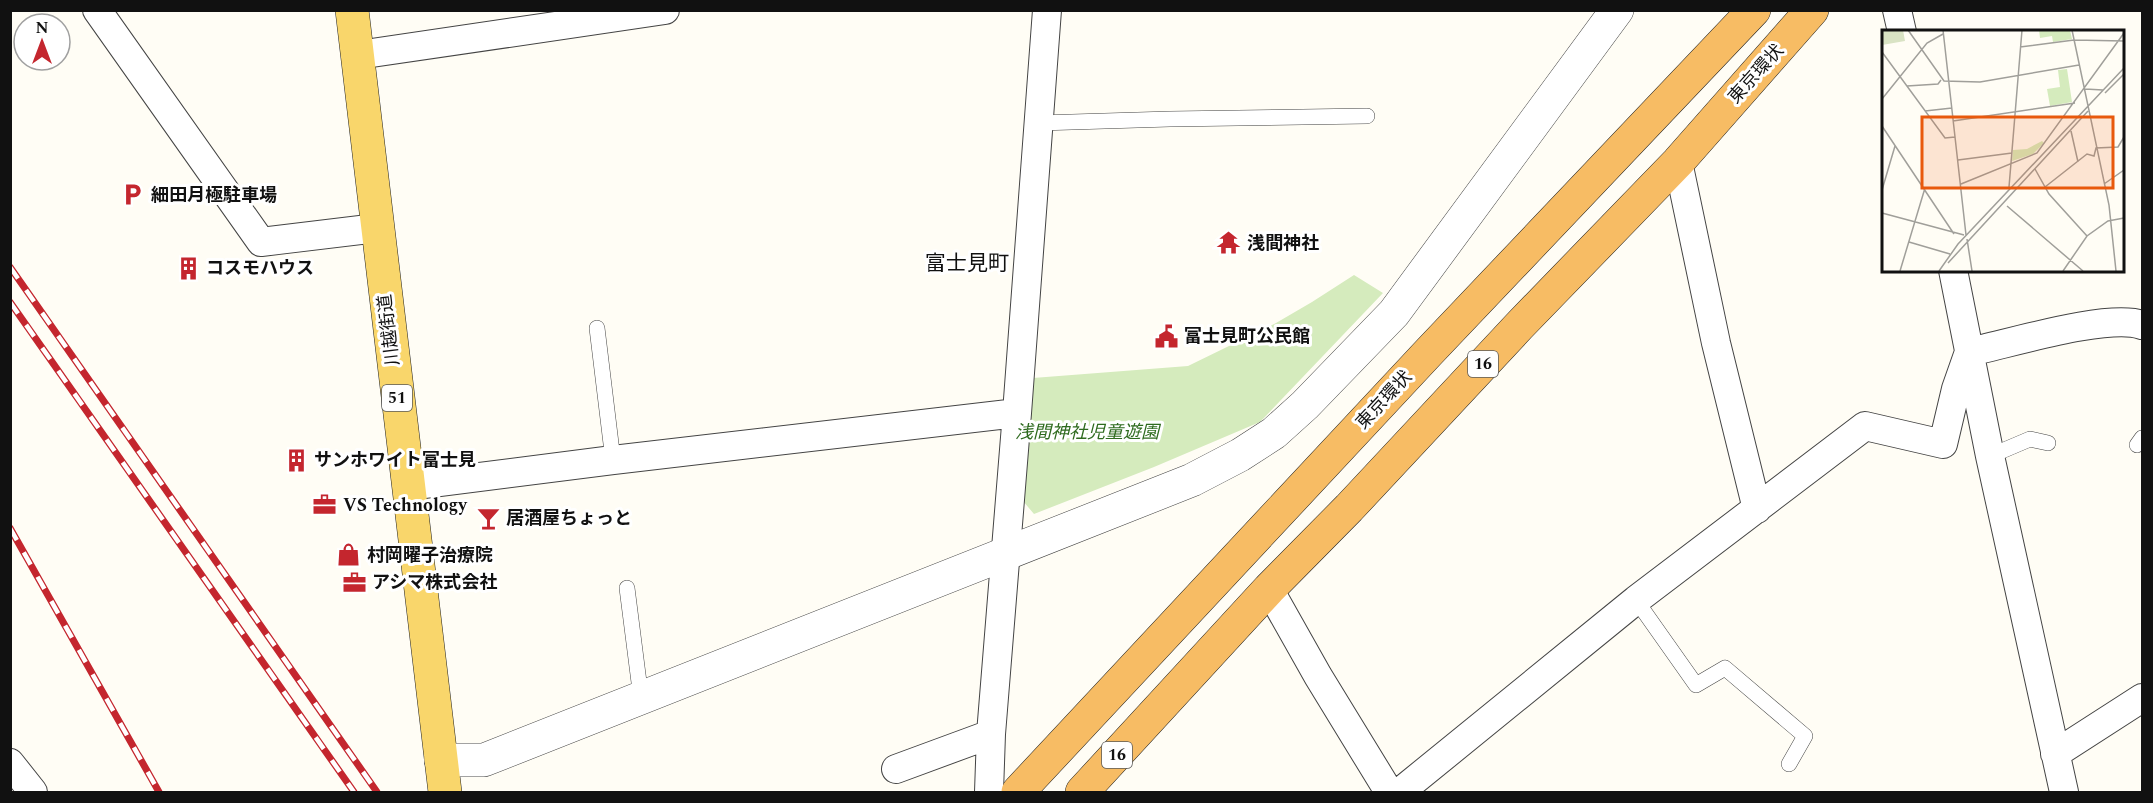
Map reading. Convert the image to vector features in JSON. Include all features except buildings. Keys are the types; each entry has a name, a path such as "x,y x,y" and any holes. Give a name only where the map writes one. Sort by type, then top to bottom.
{"highway":[{"name":"東京環状","path":"1018,792 1428,353 1754,10"},
{"name":"東京環状","path":"1082,792 1269,589 1678,162 1812,10"}],"main road":[{"name":"川越街道","path":"352,10 443,779"}],"street":[{"path":"97,10 261,242 377,228"},
{"path":"358,56 665,10"},
{"path":"989,792 991,734 1047,10"},
{"path":"443,779 484,760 1192,480 1240,455 1274,433 1394,313 1617,10"},
{"path":"1897,10 1902,30"},
{"path":"1678,162 1716,343 1757,509"},
{"path":"1953,272 1989,456 2064,792"},
{"path":"1969,352 2091,325 2135,322 2142,325"},
{"path":"1400,792 1635,600 1865,426 1943,444 1956,389 1969,352"},
{"path":"408,486 1017,413"},
{"path":"1269,589 1318,676 1389,792"},
{"path":"2055,754 2142,698"},
{"path":"896,769 991,734"},
{"path":"10,763 33,792"}],"lane":[{"path":"1038,123 1367,116"},
{"path":"597,328 613,460"},
{"path":"1989,456 2030,439 2048,443"},
{"path":"627,588 641,698"},
{"path":"1635,600 1696,685 1725,668 1805,736 1789,764"}],"green space":[{"name":"浅間神社児童遊園","path":"1354,275 1383,293 1260,422 1034,514 1023,501 1033,378 1188,366 1276,323"}],"railway":[{"path":"10,267 377,792"},
{"path":"10,302 354,792"},
{"path":"10,528 159,792"}],"place":[{"name":"細田月極駐車場","path":"133,195"},
{"name":"浅間神社","path":"1229,243"},
{"name":"コスモハウス","path":"188,268"},
{"name":"富士見町公民館","path":"1166,336"},
{"name":"サンホワイト富士見","path":"296,460"},
{"name":"VS Technology","path":"325,505"},
{"name":"居酒屋ちょっと","path":"488,518"},
{"name":"村岡曜子治療院","path":"349,555"},
{"name":"アシマ株式会社","path":"354,582"}],"district":[{"name":"富士見町","path":"967,264"}]}
